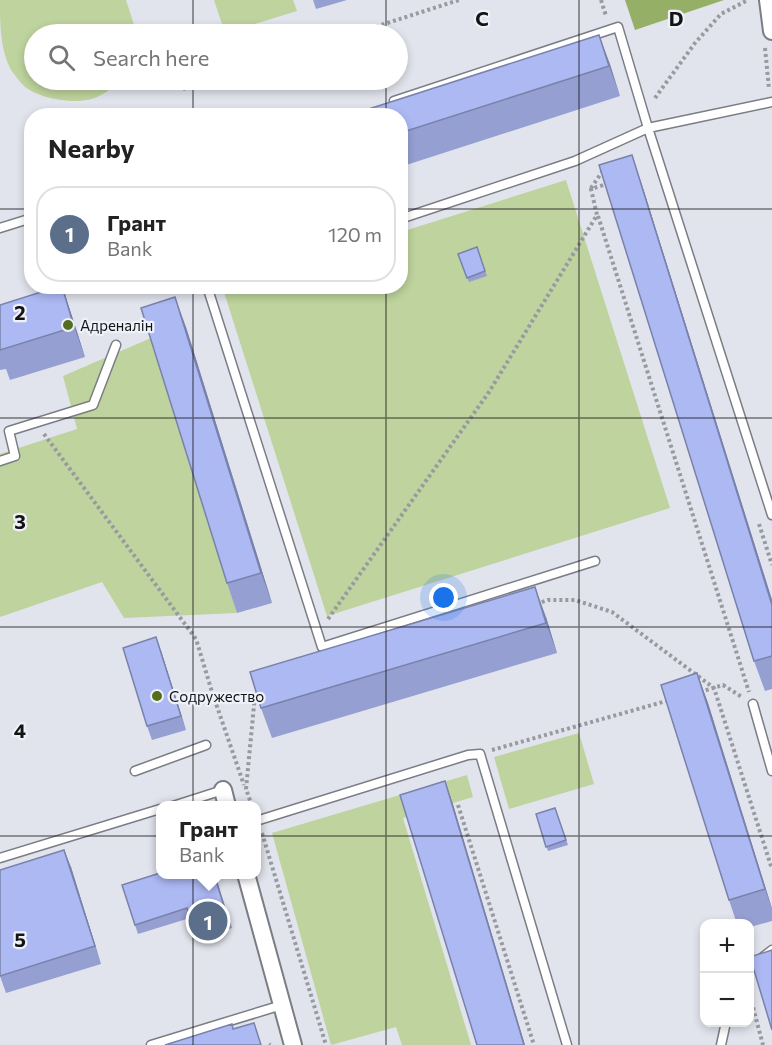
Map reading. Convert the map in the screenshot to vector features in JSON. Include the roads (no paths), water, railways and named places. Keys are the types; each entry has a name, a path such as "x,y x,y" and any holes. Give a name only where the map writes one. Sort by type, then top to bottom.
{"street":[{"path":"768,0 768,38"},
{"path":"247,879 293,1045"}],"lane":[{"path":"383,104 618,27 648,128 772,514"},
{"path":"408,216 575,161 648,128 772,102"},
{"path":"0,228 24,220"},
{"path":"210,294 322,647 595,561"},
{"path":"0,461 15,456 9,431 93,405 116,345"},
{"path":"753,704 772,771"},
{"path":"135,771 206,745"},
{"path":"261,820 468,755 480,754 567,1045"},
{"path":"206,801 225,798"},
{"path":"0,858 156,810"},
{"path":"754,964 772,950"},
{"path":"151,1045 282,1005"},
{"path":"721,1045 725,1027"}],"place":[{"name":"Адреналін","path":"68,325"},
{"name":"Содружество","path":"157,696"},
{"name":"Грант","path":"208,921"}]}
